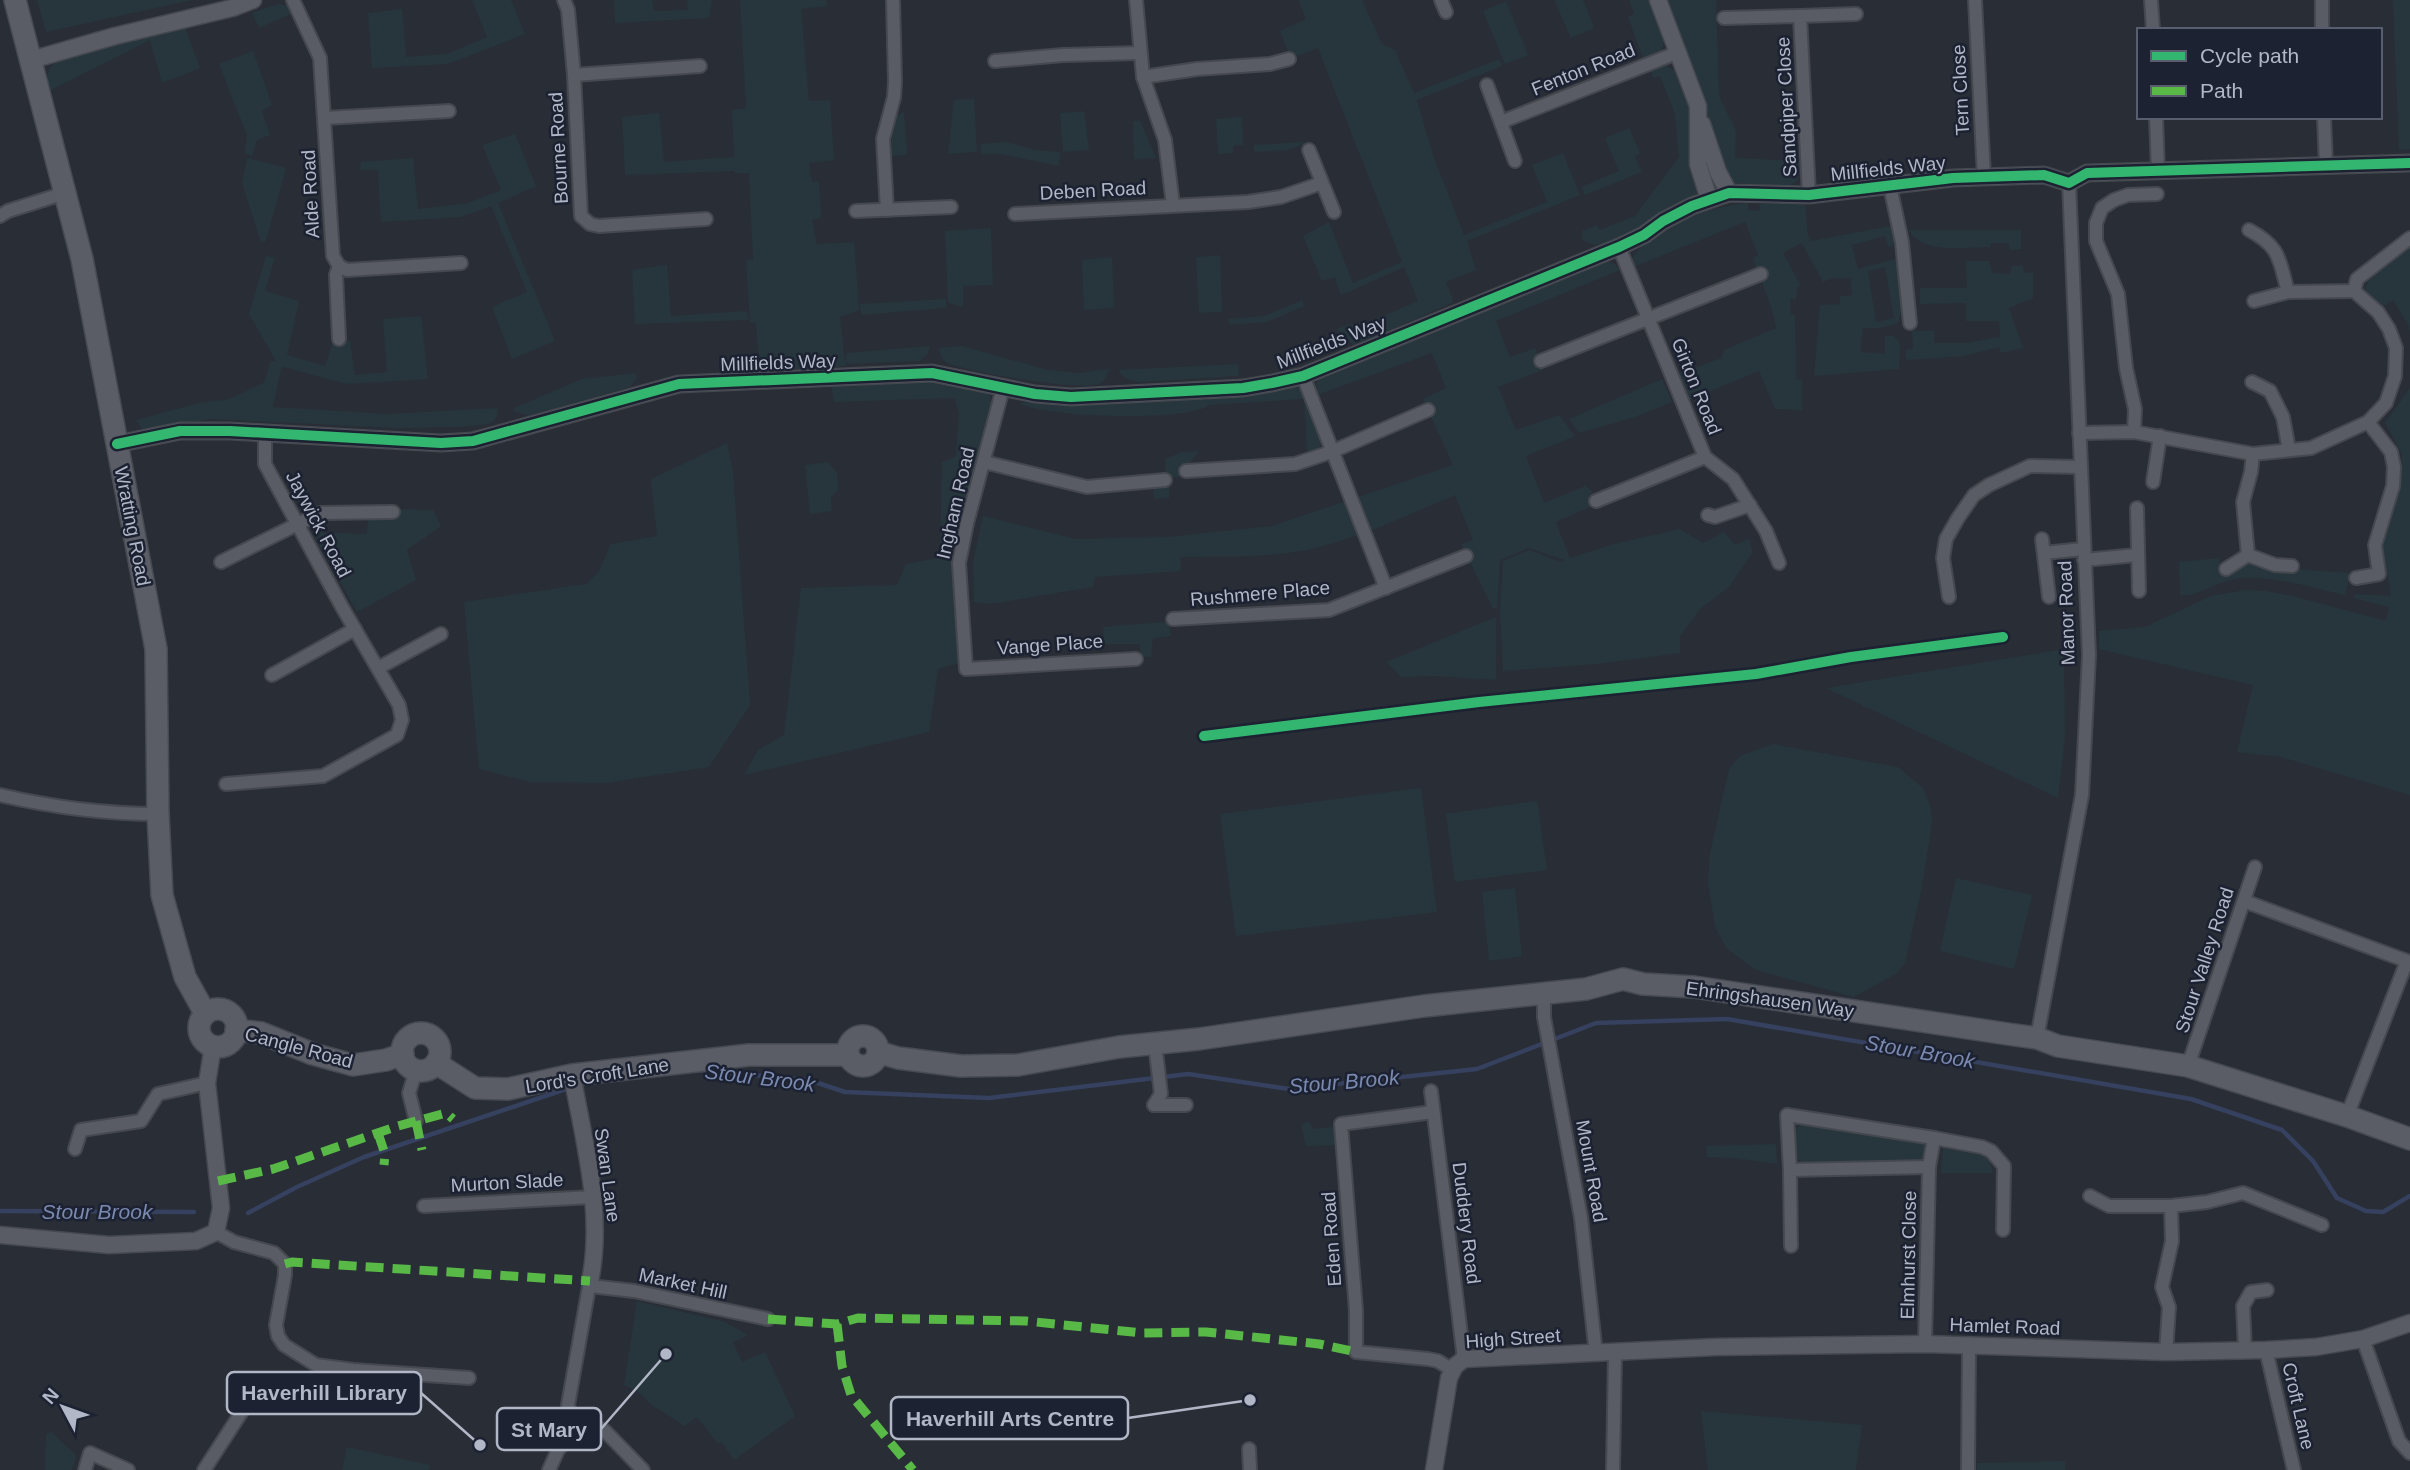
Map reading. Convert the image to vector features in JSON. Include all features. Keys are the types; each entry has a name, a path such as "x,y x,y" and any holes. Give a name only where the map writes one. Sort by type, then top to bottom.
{"main road":[{"name":"Wratting Road","path":"15,0 82,259 156,649 162,895 185,976 205,1013 201,1019 201,1037 213,1046"},
{"name":"Ehringshausen Way","path":"848,1055 851,1042 862,1036 873,1040 878,1052 898,1058 972,1066 1018,1065 1119,1047 1156,1053 1424,1006 1544,995 1586,989 1623,979 1643,984 1695,987 2037,1038 2059,1046 2188,1066 2347,1116 2410,1139"},
{"path":"205,1013 225,1010 236,1022 236,1031 228,1044 213,1046"},
{"name":"Cangle Road","path":"236,1031 261,1033 313,1054 353,1065 386,1060 409,1062"},
{"path":"423,1033 435,1039 439,1056 436,1063 427,1069 409,1062 403,1048 408,1038 423,1033"},
{"name":"Lord's Croft Lane","path":"436,1063 475,1088 508,1088 572,1076 749,1055 848,1055"}],"street":[{"path":"31,60 114,36 232,8 253,0"},
{"name":"Alde Road","path":"293,0 320,58 333,256 339,266 336,275 339,338"},
{"name":"Bourne Road","path":"564,0 568,10 574,75 581,216 590,224 598,226 706,219"},
{"path":"887,210 883,139 895,89 893,0"},
{"name":"Deben Road","path":"1136,0 1143,77 1165,140 1173,205"},
{"path":"1658,0 1698,106 1698,164 1709,200"},
{"name":"Tern Close","path":"1975,0 1984,177"},
{"path":"2151,0 2152,28"},
{"path":"2322,0 2322,28"},
{"name":"Sandpiper Close","path":"1724,19 1856,14"},
{"name":"Sandpiper Close","path":"1800,16 1809,195"},
{"name":"Fenton Road","path":"1501,122 1679,52"},
{"path":"995,61 1063,55 1139,53"},
{"path":"1143,77 1197,69 1270,64 1289,59"},
{"name":"Bourne Road","path":"574,75 700,66"},
{"path":"1487,85 1516,161"},
{"path":"325,118 449,111"},
{"path":"1699,119 1718,172 1729,193"},
{"path":"2156,119 2158,170"},
{"path":"2324,119 2326,166"},
{"path":"1310,149 1334,212"},
{"path":"2069,183 2088,173 2410,163"},
{"name":"Millfields Way","path":"117,444 180,431 441,443 473,441 679,384 760,379 932,373 1035,394 1071,397 1243,388 1303,376 1619,247 1692,206 1729,193 1809,195 1953,178 2043,175 2069,183"},
{"name":"Deben Road","path":"1015,214 1248,202 1281,197 1322,183"},
{"name":"Manor Road","path":"2037,1038 2082,795 2089,655 2069,183"},
{"path":"1890,186 1902,242 1910,323"},
{"path":"0,216 65,193"},
{"path":"2134,432 2135,409 2126,368 2118,294 2096,241 2096,223 2102,208 2114,200 2128,195 2157,194"},
{"path":"856,211 951,207"},
{"path":"2249,230 2263,237 2277,250 2288,292"},
{"path":"2354,291 2357,279 2410,238"},
{"name":"Girton Road","path":"1619,247 1705,457 1733,478 1766,531 1779,563"},
{"path":"339,266 348,270 461,263"},
{"path":"1541,361 1761,274"},
{"path":"2079,433 2134,432 2253,454 2311,449 2368,422 2386,403 2395,376 2396,348 2389,329 2378,313 2354,291 2288,292 2254,301"},
{"path":"1303,376 1386,589"},
{"path":"2252,382 2270,391 2283,417 2289,450"},
{"name":"Ingham Road","path":"966,669 959,563 1003,388"},
{"path":"1186,471 1295,464 1331,452 1428,411"},
{"path":"2356,578 2379,574 2375,545 2393,486 2394,467 2391,452 2368,422"},
{"name":"Jaywick Road","path":"226,784 323,776 397,735 402,720 398,705 265,464 265,433"},
{"path":"2153,482 2160,436"},
{"path":"2248,555 2243,502 2253,454"},
{"path":"1596,501 1705,457"},
{"path":"984,462 1087,487 1165,480"},
{"path":"1949,597 1944,558 1946,539 1974,495 1989,485 2031,466 2081,467"},
{"path":"1708,515 1716,517 1750,505"},
{"path":"2137,508 2139,591"},
{"path":"221,562 320,513 393,512"},
{"path":"2049,597 2043,546 2084,555 2137,555"},
{"path":"2248,555 2275,565 2292,566"},
{"path":"2227,569 2248,555"},
{"name":"Rushmere Place","path":"1174,619 1329,610 1466,556"},
{"path":"272,675 355,629"},
{"path":"378,668 441,634"},
{"name":"Vange Place","path":"966,669 1136,659"},
{"path":"0,794 50,806 128,814 158,814"},
{"name":"Stour Valley Road","path":"2188,1066 2255,867"},
{"path":"2244,901 2407,961 2347,1116"},
{"name":"Mount Road","path":"1544,995 1545,1023 1581,1218 1596,1354"},
{"path":"213,1046 207,1083 221,1208 216,1232"},
{"path":"1156,1053 1161,1094 1154,1105 1186,1105"},
{"path":"409,1062 409,1093 416,1121"},
{"name":"Swan Lane","path":"572,1076 593,1197 594,1265 590,1283"},
{"path":"75,1149 81,1130 141,1121 158,1094 207,1083"},
{"name":"Duddery Road","path":"1431,1091 1458,1364"},
{"name":"Eden Road","path":"1356,1352 1356,1310 1341,1124 1433,1112"},
{"path":"1791,1246 1787,1115 1934,1138 1991,1151 2004,1166 2004,1230"},
{"name":"Elmhurst Close","path":"1925,1344 1929,1167 1934,1138"},
{"name":"Elmhurst Close","path":"1790,1170 1929,1167"},
{"path":"2090,1196 2109,1206 2171,1206 2207,1202 2243,1193 2322,1224"},
{"name":"Murton Slade","path":"424,1206 593,1197"},
{"path":"2166,1352 2169,1307 2162,1287 2172,1241 2171,1206"},
{"path":"0,1235 109,1245 196,1241 216,1232"},
{"path":"216,1232 234,1242 274,1253 285,1264 276,1325 278,1336 284,1345 316,1365 469,1378"},
{"path":"549,1470 558,1450 571,1435 574,1427 568,1405 590,1283"},
{"name":"Market Hill","path":"590,1283 768,1319"},
{"path":"2245,1351 2243,1306 2251,1292 2267,1290"},
{"name":"Hamlet Road","path":"1596,1354 1715,1347 1925,1344 2166,1352 2245,1351 2316,1347 2363,1339 2410,1323"},
{"path":"2363,1339 2399,1441 2410,1453"},
{"path":"1968,1470 1969,1346"},
{"name":"Croft Lane","path":"2266,1350 2294,1470"},
{"name":"High Street","path":"1356,1352 1458,1364 1596,1354"},
{"path":"1613,1470 1615,1353"},
{"path":"1434,1470 1458,1364"},
{"path":"204,1470 263,1379"},
{"path":"574,1427 605,1431 643,1470"},
{"path":"1250,1449 1250,1470"},
{"path":"85,1470 90,1453 128,1470"}],"shaded area":[{"path":"37,0 192,0 46,32"},
{"path":"472,0 511,0 525,34 448,64 372,68 368,13 402,9 406,57 447,54 487,37"},
{"path":"614,0 652,0 654,11 688,10 687,0 712,0 709,18 615,23"},
{"path":"740,0 826,0 827,6 801,9 809,101 830,100 834,160 809,163 812,182 819,181 821,218 812,220 817,244 854,242 859,310 840,317 845,363 846,353 930,346 928,354 920,361 845,364 760,372 756,323 750,322 746,260 753,260 749,173 735,171 625,175 622,117 659,113 664,162 734,157 732,110 746,108"},
{"path":"1298,0 1362,0 1382,44 1395,50 1414,93 1499,59 1502,66 1417,100 1433,155 1464,235 1547,202 1532,165 1563,153 1580,195 1467,241 1476,270 1446,282 1454,302 1361,343 1353,344 1340,338 1337,329 1352,323 1355,328 1418,301 1404,267 1341,295 1335,277 1322,281 1303,236 1329,222 1353,283 1402,262 1318,48 1291,58 1280,31 1306,19"},
{"path":"1554,0 1583,0 1594,28 1571,38"},
{"path":"1629,0 1650,0 1665,40 1660,55 1648,61 1643,58 1628,17 1634,14"},
{"path":"1663,0 1716,0 1719,96 1736,131 1735,158 1802,161 1799,177 1791,185 1779,187 1731,182 1710,128 1703,95"},
{"path":"2393,0 2410,0 2410,149 2399,150"},
{"path":"1506,1 1528,55 1505,64 1483,11"},
{"path":"278,4 288,6 293,13 259,28 252,13"},
{"path":"185,27 200,68 162,83 150,40 49,91 48,72 61,59"},
{"path":"253,51 272,105 262,111 270,135 257,140 252,156 245,153 247,135 219,64"},
{"path":"1666,66 1675,71 1690,101 1697,193 1614,242 1592,244 1582,239 1582,231 1597,225 1600,230 1635,216 1679,157 1675,114 1660,76 1653,78 1651,70"},
{"path":"974,99 977,152 948,154 954,100"},
{"path":"1084,111 1089,150 1063,152 1060,113"},
{"path":"904,112 907,155 891,156 893,117"},
{"path":"1242,117 1243,145 1233,146 1233,153 1218,154 1216,119"},
{"path":"1133,121 1140,121 1156,158 1134,159"},
{"path":"1629,128 1640,153 1635,157 1642,172 1585,195 1581,187 1619,171 1605,138"},
{"path":"515,134 536,186 498,203 555,341 512,359 492,307 527,292 491,206 461,217 381,222 378,170 360,170 361,162 413,158 418,209 468,203 501,190 482,145"},
{"path":"1006,142 1036,150 1060,152 1059,166 1001,154 981,154 981,144"},
{"path":"1304,144 1287,150 1254,152 1254,145"},
{"path":"247,158 286,168 266,241 261,243 242,183"},
{"path":"1748,203 1748,210 1759,211 1760,204 1805,204 1811,241 1891,226 1896,242 1889,248 1885,236 1852,245 1858,269 1902,257 1903,305 1898,323 1880,328 1863,328 1860,352 1885,354 1885,336 1894,336 1900,343 1899,369 1814,376 1820,305 1840,304 1840,296 1852,295 1851,278 1832,278 1823,282 1802,243 1783,253 1801,286 1797,287 1796,299 1790,299 1791,314 1795,315 1796,379 1802,380 1802,410 1775,409 1759,371 1686,401 1676,375 1721,358 1724,350 1776,328 1753,258 1758,255 1745,222 1633,267 1632,259 1653,236 1668,227 1700,213","holes":["1885,267 1894,318 1876,322 1868,271"]},
{"path":"991,228 993,285 963,286 963,307 948,303 945,231"},
{"path":"1909,230 2021,230 2021,249 2010,250 2008,243 1991,243 1990,247 1934,246 1916,238"},
{"path":"2410,245 2410,332 2393,300 2384,306 2365,288 2370,278"},
{"path":"1220,255 1222,312 1199,313 1196,257"},
{"path":"266,256 275,258 265,291 299,301 287,355 325,366 333,341 350,341 355,375 387,372 383,319 421,316 428,379 347,384 284,367 281,369 273,407 388,414 497,408 498,414 494,421 461,427 395,428 211,419 141,428 136,420 199,403 230,399 265,382 270,361 276,361 249,314"},
{"path":"1112,257 1114,308 1084,310 1082,260"},
{"path":"1605,260 1615,264 1620,270 1496,321 1510,357 1535,348 1543,370 1498,387 1516,430 1560,415 1575,436 1526,456 1544,503 1585,486 1592,491 1596,504 1556,522 1570,558 1614,544 1680,529 1703,543 1724,532 1735,545 1749,539 1753,552 1729,587 1700,609 1680,636 1680,653 1596,664 1503,671 1500,610 1503,561 1529,550 1561,562 1564,560 1529,548 1500,560 1497,608 1493,608 1461,544 1473,540 1455,495 1371,530 1302,551 1250,556 1180,557 1181,571 1095,577 1093,587 991,604 974,602 973,562 983,516 1076,539 1168,537 1272,526 1453,465 1423,399 1446,388 1432,353 1317,395 1316,383 1322,374"},
{"path":"1966,261 1989,261 1992,273 2010,274 2012,266 2023,266 2024,273 2033,272 2033,298 2009,308 2023,348 2001,353 1999,347 1964,356 1906,360 1905,350 1913,348 1912,331 1934,331 1934,343 1966,343 2000,337 1999,321 1966,321 1966,303 1920,304 1920,288 1967,288"},
{"path":"667,265 671,316 747,311 749,320 635,324 632,270"},
{"path":"946,299 946,308 861,315 860,304"},
{"path":"1302,300 1304,306 1267,322 1229,325 1228,319 1264,316"},
{"path":"962,346 1048,370 1080,373 1109,369 1103,382 1090,385 1027,380 962,368 948,363 940,354 939,348"},
{"path":"1238,364 1239,376 1139,382 1124,378 1118,370"},
{"path":"636,373 636,379 630,387 529,416 514,411 514,408 582,379"},
{"path":"929,377 983,389 990,396 991,407 956,545 940,548 942,462 956,456 959,413 955,398 834,402 831,383"},
{"path":"1662,379 1672,402 1635,417 1579,433 1569,419"},
{"path":"1293,386 1305,394 1309,401 1322,439 1316,450 1307,453 1304,399 1209,405 1174,414 1147,416 1085,415 1034,408 1019,403"},
{"path":"2410,388 2410,795 2281,757 2237,752 2253,685 2099,649 2099,631 2145,627 2211,596 2245,590 2292,596 2386,621 2389,607 2354,598 2355,594 2391,596 2382,542 2398,488 2402,454 2385,423"},
{"path":"727,443 733,472 750,705 709,767 605,783 530,782 479,769 464,602 586,584 599,571 611,544 657,536 651,479"},
{"path":"1199,451 1184,470 1185,476 1169,478 1169,498 1154,499 1153,485 1166,475 1165,459 1182,452"},
{"path":"828,462 837,473 838,490 831,497 832,511 810,514 805,465"},
{"path":"399,509 433,510 441,526 407,550 416,580 357,612 312,532 367,534 368,514"},
{"path":"954,555 962,662 938,669 929,732 744,775 758,750 784,735 801,588 897,585 906,564"},
{"path":"2219,558 2220,569 2225,576 2248,561 2304,570 2351,573 2345,595 2294,583 2242,578 2180,595 2179,562"},
{"path":"1496,617 1496,680 1402,677 1386,662"},
{"path":"1163,622 1169,624 1171,636 1153,638 1151,657 1142,657 1139,644 1104,644 1103,627"},
{"path":"2064,649 2065,737 2058,798 1826,688"},
{"path":"1773,744 1898,767 1923,788 1930,805 1932,823 1922,886 1905,963 1897,973 1854,997 1756,970 1726,948 1715,926 1708,883 1710,853 1729,769 1740,756"},
{"path":"1421,788 1437,912 1236,936 1220,814"},
{"path":"1537,801 1547,870 1455,882 1446,814"},
{"path":"1956,878 2032,895 2014,969 1940,951"},
{"path":"1515,888 1522,956 1489,961 1482,892"},
{"path":"1308,1121 1314,1129 1334,1127 1338,1131 1341,1145 1306,1146 1301,1125"},
{"path":"1802,1125 1917,1141 1924,1145 1927,1156 1923,1161 1803,1165 1795,1153 1792,1140 1794,1130"},
{"path":"1776,1144 1777,1164 1707,1157 1706,1146"},
{"path":"1943,1146 1968,1148 1981,1153 1993,1173 1941,1173"},
{"path":"637,1301 725,1322 748,1335 733,1342 742,1362 765,1352 795,1416 734,1460 722,1442 718,1444 697,1417 685,1426 624,1385"},
{"path":"1701,1411 1862,1425 1856,1470 1708,1470"},
{"path":"52,1432 76,1456 72,1470 45,1470 46,1434"},
{"path":"347,1447 430,1465 429,1470 342,1470"},
{"path":"2065,1461 2065,1470 1977,1470 1977,1463"}],"waterway":[{"name":"Stour Brook","path":"699,1070 809,1080 845,1092 989,1098 1188,1074 1289,1089 1477,1069 1596,1023 1727,1019 2191,1099 2282,1130 2313,1161 2337,1198 2366,1211 2383,1212 2410,1196"},
{"name":"Stour Brook","path":"248,1213 297,1187 364,1157 569,1088"},
{"name":"Stour Brook","path":"0,1211 194,1212"}],"marked path":[{"path":"218,1181 273,1169 398,1126 446,1113 453,1119"},
{"path":"416,1121 422,1150"},
{"path":"378,1133 385,1154 384,1165"},
{"path":"285,1264 292,1262 590,1281"},
{"path":"768,1319 837,1324 858,1318 1026,1321 1142,1333 1206,1332 1319,1344 1356,1352"},
{"path":"837,1324 842,1366 851,1395 913,1470"}],"cycle path":[{"path":"117,444 180,431 230,431 441,443 473,441 679,384 932,373 1035,394 1071,397 1243,388 1303,376 1619,247 1692,206 1729,193 1809,195 1953,178 2044,175 2069,183 2087,173 2410,163"},
{"path":"1204,736 1479,702 1756,674 1851,657 2003,637"}],"place":[{"name":"St Mary","path":"666,1354"},
{"name":"Haverhill Arts Centre","path":"1250,1400"},
{"name":"Haverhill Library","path":"480,1445"}]}
